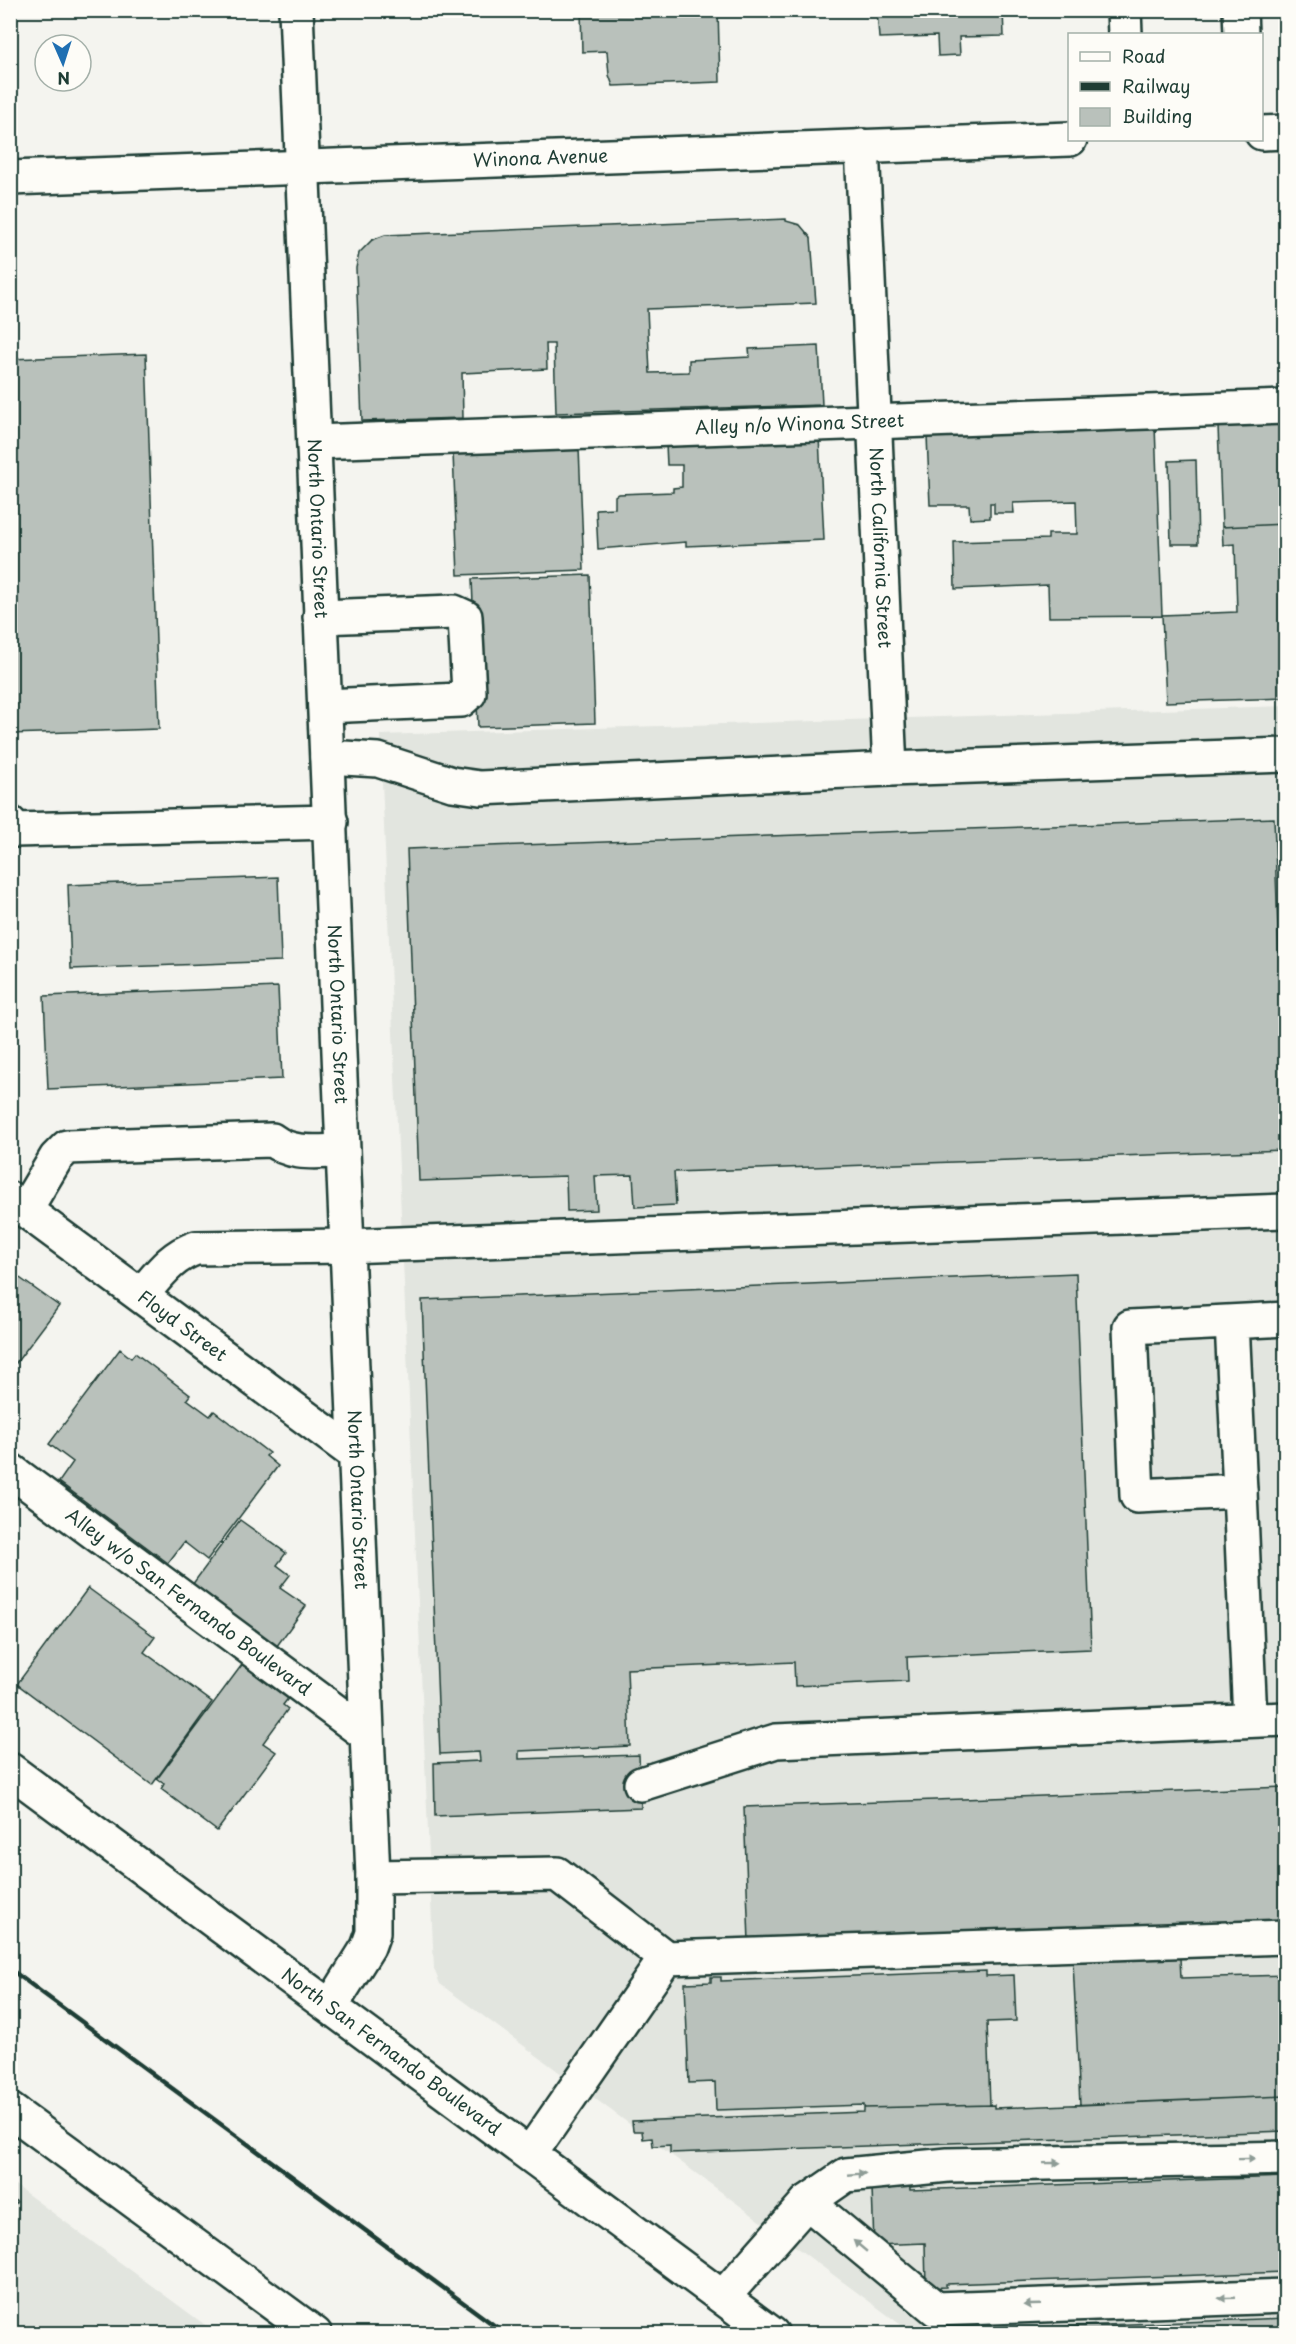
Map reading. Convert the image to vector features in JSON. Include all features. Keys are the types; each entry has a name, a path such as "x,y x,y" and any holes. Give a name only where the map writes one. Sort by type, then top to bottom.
{"street":[{"name":"North Ontario Street","path":"296,10 373,1877 373,1933 368,1947 331,2006"},
{"path":"1124,10 1125,33"},
{"path":"1240,10 1241,33"},
{"path":"1263,133 1286,132"},
{"name":"Winona Avenue","path":"10,178 1068,139"},
{"name":"North California Street","path":"862,146 890,769"},
{"name":"Alley n/o Winona Street","path":"314,442 1286,407"},
{"path":"321,616 454,612 465,617 469,693 461,700 325,706"},
{"path":"327,758 378,760 452,784 480,788 890,769 1286,755"},
{"path":"10,823 14,830 331,822"},
{"path":"18,1205 67,1147 272,1140 284,1149 297,1152 343,1151"},
{"name":"Floyd Street","path":"18,1205 355,1454"},
{"path":"141,1295 169,1263 181,1253 196,1248 346,1246 1286,1211"},
{"path":"1240,1491 1137,1496 1130,1327 1286,1319"},
{"path":"1232,1322 1250,1720"},
{"name":"Alley w/o San Fernando Boulevard","path":"10,1470 366,1734"},
{"path":"641,1784 776,1741 1286,1719"},
{"name":"North San Fernando Boulevard","path":"10,1770 772,2334"},
{"path":"373,1877 557,1874 666,1958 1286,1937"},
{"path":"530,2154 666,1958"},
{"path":"10,2110 299,2329"},
{"path":"723,2297 807,2202 846,2175 948,2165 1286,2158"},
{"path":"807,2202 936,2309 1286,2296"}],"shaded area":[{"path":"1285,706 1285,2333 912,2333 440,1984 434,1969 380,735"},
{"path":"11,2182 216,2333 11,2333"}],"building":[{"path":"581,10 718,10 720,82 613,86 609,75 607,51 582,52"},
{"path":"877,10 1003,10 1004,36 959,37 960,55 938,56 937,36 879,38"},
{"path":"786,219 786,221 800,225 811,238 816,303 647,309 650,373 689,372 689,360 750,357 749,349 819,346 822,405 556,413 554,344 546,344 547,369 462,373 463,418 362,421 356,268 359,253 372,240 385,235"},
{"path":"1281,339 1286,339 1286,386 1281,387"},
{"path":"146,354 159,729 10,734 10,359"},
{"path":"1286,424 1286,524 1222,527 1218,426"},
{"path":"1155,426 1162,616 1049,617 1048,585 955,589 954,542 1048,539 1048,534 1077,534 1076,501 1013,503 1014,513 994,513 994,503 990,503 990,518 970,519 969,505 930,505 927,436"},
{"path":"819,437 824,540 686,546 686,542 598,549 596,509 615,508 615,496 618,494 673,492 673,488 682,487 682,465 667,465 666,444"},
{"path":"579,448 584,570 458,575 453,453"},
{"path":"1196,460 1198,544 1171,544 1169,461"},
{"path":"1286,524 1286,698 1166,702 1162,615 1237,612 1235,544 1223,545 1222,527"},
{"path":"590,575 595,723 478,727 472,579"},
{"path":"1274,818 1286,1150 674,1172 676,1205 635,1207 633,1175 595,1176 597,1210 567,1211 566,1176 419,1181 407,849"},
{"path":"278,877 281,961 71,969 68,885"},
{"path":"278,987 282,1079 48,1089 44,996"},
{"path":"10,1271 59,1306 10,1371"},
{"path":"1076,1273 1091,1649 907,1657 908,1681 795,1686 794,1662 627,1669 630,1746 519,1751 519,1759 639,1755 641,1808 435,1816 434,1763 480,1761 479,1752 440,1754 422,1300"},
{"path":"120,1349 131,1358 135,1353 190,1395 187,1399 210,1416 214,1411 269,1453 266,1456 278,1466 207,1560 184,1542 168,1563 59,1482 73,1462 49,1444"},
{"path":"240,1520 286,1553 277,1565 290,1575 280,1588 306,1606 274,1650 189,1589"},
{"path":"88,1588 155,1637 144,1652 212,1702 152,1785 17,1684"},
{"path":"244,1662 290,1696 283,1705 288,1709 263,1743 276,1752 217,1831 161,1789 164,1784 157,1779"},
{"path":"1286,1787 1286,1922 749,1942 744,1807"},
{"path":"1180,1958 1181,1978 1286,1975 1286,2096 1080,2105 1073,1962"},
{"path":"986,1971 986,1976 1014,1975 1016,2021 987,2022 990,2105 864,2108 864,2105 716,2110 715,2082 689,2083 685,1983 711,1982 711,1977 721,1977 721,1981"},
{"path":"1286,2096 1286,2131 670,2153 670,2145 653,2146 652,2138 643,2139 642,2131 633,2131 632,2121 864,2112 864,2108 994,2105 994,2108"},
{"path":"909,2177 910,2190 1286,2177 1286,2272 946,2284 946,2287 926,2288 925,2243 874,2245 872,2188"},
{"path":"10,2197 17,2202 10,2210"},
{"path":"1286,2318 1286,2334 926,2333 929,2327 949,2326 949,2331"}],"railway":[{"path":"10,1969 506,2334"}]}
